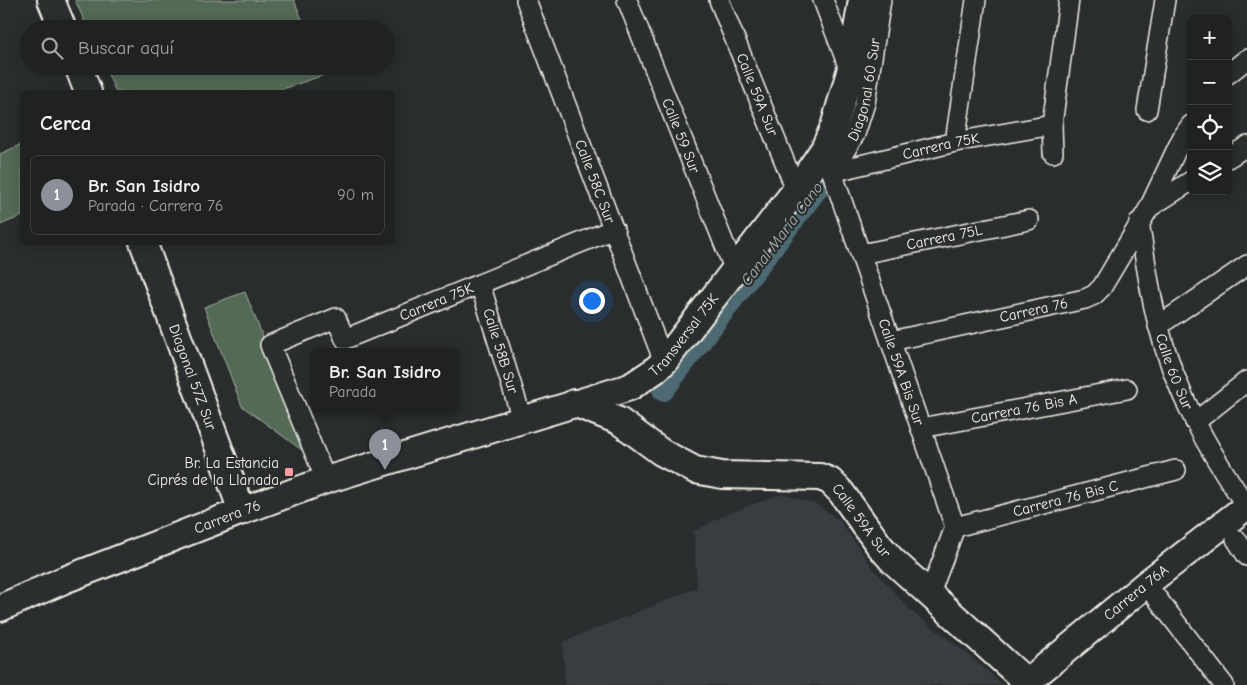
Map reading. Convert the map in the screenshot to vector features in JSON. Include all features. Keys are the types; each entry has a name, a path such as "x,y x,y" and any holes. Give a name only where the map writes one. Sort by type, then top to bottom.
{"street":[{"path":"51,0 60,20"},
{"name":"Calle 58C Sur","path":"526,0 664,362"},
{"name":"Calle 59 Sur","path":"627,0 735,271"},
{"name":"Calle 59A Sur","path":"720,0 796,190"},
{"path":"823,0 850,72"},
{"name":"Diagonal 60 Sur","path":"850,72 862,0"},
{"name":"Diagonal 60 Sur","path":"828,160 854,134 865,103 881,0"},
{"path":"955,142 976,0"},
{"path":"1053,153 1052,125 1069,0"},
{"path":"1147,110 1165,0"},
{"path":"1232,71 1247,59"},
{"name":"Transversal 75K","path":"574,403 630,387 664,362 796,190 828,160 834,127 850,72"},
{"path":"81,75 87,90"},
{"name":"Carrera 75K","path":"828,160 955,142 1052,125"},
{"path":"1144,215 1187,131"},
{"path":"1232,155 1247,146"},
{"name":"Calle 59A Bis Sur","path":"828,160 955,527"},
{"path":"1144,215 1187,184"},
{"name":"Calle 60 Sur","path":"1144,215 1158,326 1176,380 1195,422 1216,460 1247,506"},
{"name":"Carrera 76","path":"890,341 1085,299 1094,295 1102,287 1144,215"},
{"name":"Carrera 75L","path":"861,254 1029,220"},
{"name":"Carrera 75K","path":"326,480 270,345 336,318 345,339 614,229"},
{"name":"Diagonal 57Z Sur","path":"144,245 242,510"},
{"path":"1158,326 1247,265"},
{"name":"Calle 58B Sur","path":"480,284 522,419"},
{"path":"1195,422 1247,381"},
{"name":"Carrera 76 Bis A","path":"921,428 1127,390"},
{"name":"Calle 59A Sur","path":"574,403 619,422 661,452 694,470 722,475 820,477 830,482 841,492 892,560 1028,683"},
{"name":"Carrera 76","path":"0,608 64,580 242,510 326,480 574,403"},
{"name":"Carrera 76 Bis C","path":"955,527 1176,470"},
{"name":"Carrera 76A","path":"1028,683 1146,584 1247,506"},
{"path":"930,596 955,527"},
{"path":"1236,538 1247,556"},
{"path":"1146,584 1224,685"}],"shaded area":[{"path":"782,494 815,504 839,520 875,571 912,612 964,651 1003,685 565,685 563,642 697,588 694,531 727,514"}],"green space":[{"path":"75,0 294,0 302,20 84,20"},
{"path":"108,75 324,75 280,90 115,90"},
{"path":"20,145 20,217 0,225 0,154"},
{"path":"245,292 310,456 242,406 204,307"}],"waterway":[{"name":"Canal María Cano","path":"663,391 822,183 858,99 860,84"}],"place":[{"name":"Br. San Isidro","path":"385,470"},
{"name":"Br. La Estancia Ciprés de la Llanada","path":"289,472"}]}
